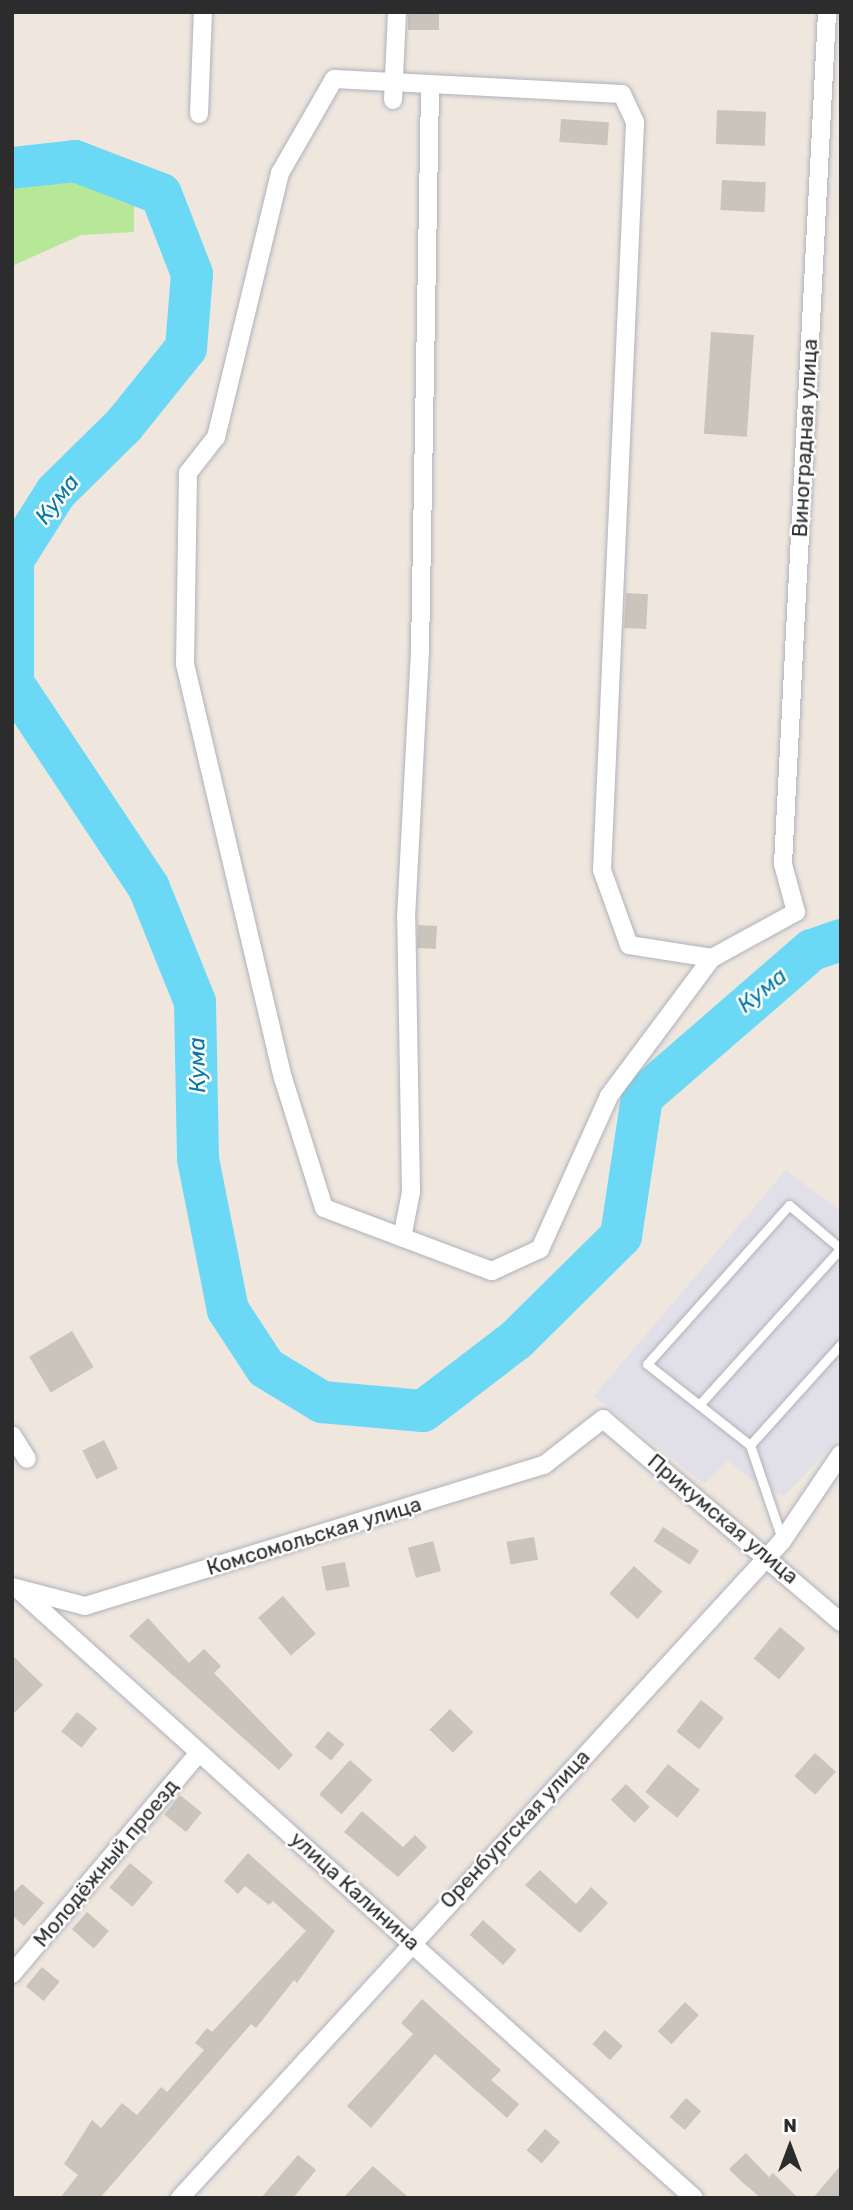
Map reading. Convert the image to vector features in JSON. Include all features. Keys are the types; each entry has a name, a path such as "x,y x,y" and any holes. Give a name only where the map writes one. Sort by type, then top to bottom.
{"street":[{"path":"199,114 203,12"},
{"path":"393,100 397,12"},
{"name":"Виноградная улица","path":"712,958 796,912 783,864 827,12"},
{"path":"334,79 394,82 430,88 622,94 635,122 602,870 629,945 712,958 609,1096 540,1249 492,1271 324,1209 283,1078 185,664 188,472 216,437 280,173 334,79"},
{"path":"402,1237 411,1192 406,918 420,651 430,88"},
{"name":"Прикумская улица","path":"603,1419 768,1555 841,1622"},
{"name":"Комсомольская улица","path":"13,1587 85,1606 544,1465 603,1419"},
{"path":"12,1435 27,1459"},
{"name":"Оренбургская улица","path":"180,2198 412,1941 782,1541 841,1454"},
{"name":"улица Калинина","path":"13,1587 412,1941 694,2198"},
{"name":"Молодёжный проезд","path":"12,1974 199,1753"}],"lane":[{"path":"699,1405 840,1249 789,1205 647,1364 699,1405 751,1445 782,1541"},
{"path":"751,1445 841,1344"}],"shaded area":[{"path":"786,1170 841,1212 841,1436 784,1496 754,1482 728,1460 704,1484 594,1396"}],"green space":[{"path":"73,173 134,199 134,232 81,235 12,266 12,180"}],"building":[{"path":"408,12 439,12 439,30 408,30"},
{"path":"717,110 766,112 765,146 716,144"},
{"path":"561,119 609,122 607,145 559,142"},
{"path":"722,180 766,182 764,212 720,210"},
{"path":"711,332 754,335 747,437 704,434"},
{"path":"626,593 648,594 646,629 624,628"},
{"path":"418,925 437,926 436,949 417,948"},
{"path":"72,1331 94,1367 51,1393 29,1357"},
{"path":"104,1440 118,1469 96,1479 82,1451"},
{"path":"663,1527 699,1550 690,1565 654,1541"},
{"path":"534,1537 538,1560 510,1565 506,1542"},
{"path":"433,1541 441,1571 416,1578 408,1548"},
{"path":"345,1562 350,1587 326,1591 321,1567"},
{"path":"634,1566 662,1591 637,1619 609,1593"},
{"path":"283,1596 316,1634 291,1655 258,1618"},
{"path":"148,1618 189,1663 204,1649 221,1666 214,1673 293,1755 279,1770 129,1636"},
{"path":"780,1627 805,1648 779,1680 754,1658"},
{"path":"12,1655 43,1685 12,1715"},
{"path":"701,1700 724,1718 699,1749 676,1732"},
{"path":"450,1709 473,1732 453,1753 429,1730"},
{"path":"77,1712 97,1728 81,1748 61,1731"},
{"path":"328,1731 344,1744 331,1761 315,1747"},
{"path":"815,1753 836,1772 815,1795 794,1776"},
{"path":"350,1760 372,1780 342,1814 319,1794"},
{"path":"668,1764 700,1790 677,1818 645,1792"},
{"path":"626,1784 650,1807 634,1823 611,1800"},
{"path":"180,1795 202,1813 186,1832 164,1814"},
{"path":"362,1811 403,1847 415,1835 427,1847 398,1877 344,1832"},
{"path":"248,1853 335,1931 297,1983 294,1980 256,2028 251,2024 100,2198 60,2198 78,2175 64,2164 92,2120 101,2128 122,2103 137,2115 161,2087 167,2092 204,2050 195,2043 207,2028 212,2032 306,1931 273,1901 269,1905 245,1886 238,1894 224,1881"},
{"path":"130,1863 153,1882 132,1907 109,1888"},
{"path":"540,1870 576,1904 591,1887 608,1903 580,1933 525,1885"},
{"path":"22,1884 44,1903 24,1926 12,1915 12,1894"},
{"path":"87,1912 109,1931 94,1948 72,1929"},
{"path":"483,1920 516,1950 503,1965 470,1935"},
{"path":"42,1967 60,1982 44,2001 26,1986"},
{"path":"422,1999 501,2070 491,2080 519,2104 507,2118 435,2054 371,2128 347,2106 413,2034 401,2023"},
{"path":"685,2002 699,2015 672,2044 658,2031"},
{"path":"605,2030 623,2046 610,2060 592,2044"},
{"path":"686,2098 701,2111 685,2130 670,2117"},
{"path":"545,2129 560,2142 542,2163 527,2150"},
{"path":"746,2153 769,2177 773,2173 798,2198 761,2198 742,2182 729,2169"},
{"path":"298,2155 316,2170 293,2198 261,2198"},
{"path":"841,2165 841,2198 813,2198"},
{"path":"373,2166 409,2198 343,2198"}],"waterway":[{"name":"Кума","path":"12,168 75,161 161,194 192,274 186,348 124,425 56,492 13,560 13,683 149,888 195,1002 198,1159 228,1310 266,1368 322,1402 423,1411 516,1340 621,1236 642,1097 812,950 841,940"}]}
